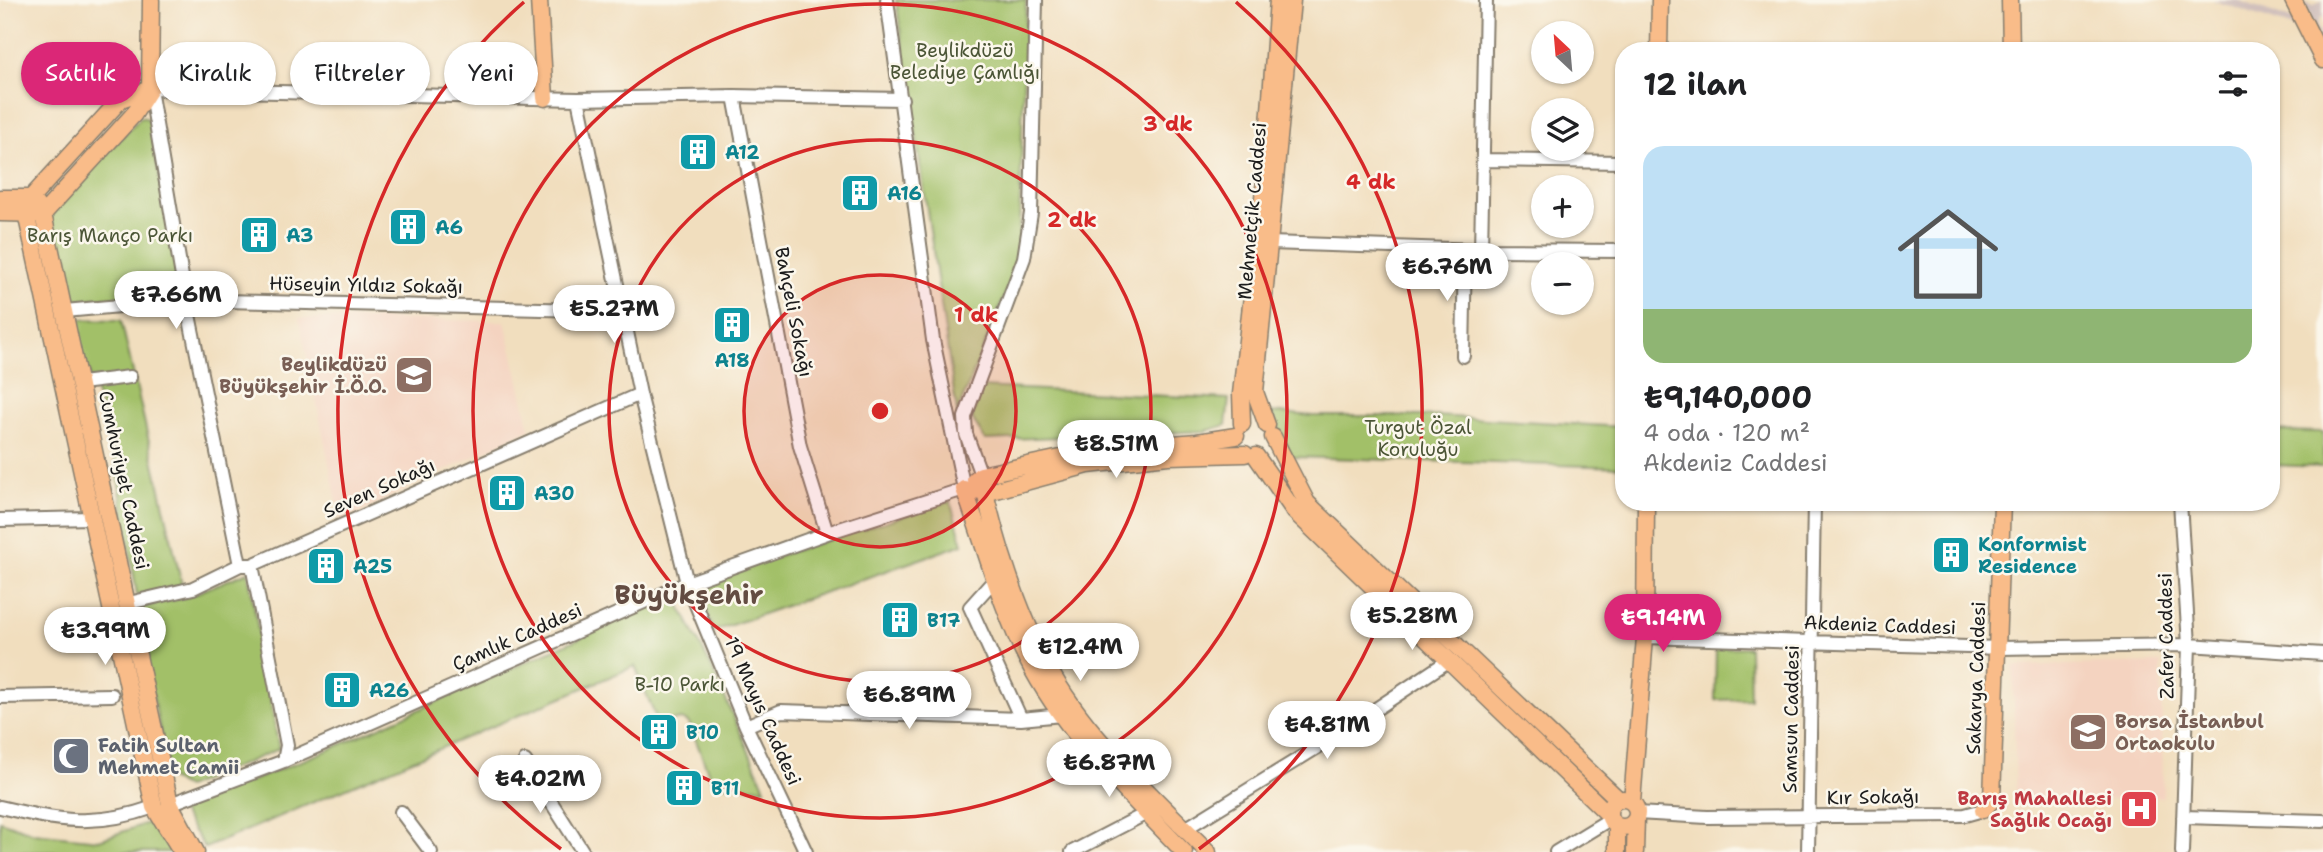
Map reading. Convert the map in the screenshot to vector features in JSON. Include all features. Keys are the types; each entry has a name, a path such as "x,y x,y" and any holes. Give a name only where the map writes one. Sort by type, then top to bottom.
{"main road":[{"path":"43,214 134,114 150,89 151,0"},
{"path":"539,0 545,98"},
{"name":"Mehmetçik Caddesi","path":"1278,0 1255,392 1270,431 1307,503 1631,808"},
{"name":"Mehmetçik Caddesi","path":"1239,430 1241,394 1265,242 1292,0"},
{"path":"1659,42 1660,0"},
{"path":"2010,0 2011,42"},
{"path":"2294,0 2323,60"},
{"path":"0,213 29,206 121,99 150,89"},
{"path":"0,198 29,206"},
{"name":"Cumhuriyet Caddesi","path":"29,206 43,214 81,383 129,603 162,806 196,852"},
{"name":"Cumhuriyet Caddesi","path":"29,206 47,313 92,519 162,806 182,852"},
{"path":"47,313 65,311"},
{"path":"1257,420 1270,431 1267,451 1250,455 1168,456 1088,465 985,494 964,489 981,475 1099,450 1197,442 1239,430 1257,420"},
{"path":"1239,430 1238,446 1250,455 1295,512 1612,820 1626,827 1631,808 1646,637 1646,511"},
{"path":"981,475 1021,607 1048,667 1086,721 1208,852"},
{"path":"964,489 1024,653 1062,715 1184,852"},
{"name":"Sakarya Caddesi","path":"1983,810 1992,800 2000,648 2002,511"},
{"path":"92,519 110,519"},
{"path":"1617,852 1611,805 1631,808"},
{"path":"1631,808 1635,852"}],"street":[{"path":"887,0 933,340 964,489"},
{"path":"981,475 966,434 965,417 1026,247 1031,213 1036,0"},
{"path":"1481,250 1486,0"},
{"path":"284,761 287,745 187,300 150,89 578,99 734,96 902,99"},
{"name":"Bahçeli Sokağı","path":"734,96 800,446 827,533"},
{"name":"19 Mayıs Caddesi","path":"578,99 640,394 687,583 746,726 802,851"},
{"path":"1483,160 1615,162"},
{"path":"1265,242 1465,250 1615,251"},
{"path":"1463,356 1465,250"},
{"name":"Hüseyin Yıldız Sokağı","path":"65,311 187,300 624,311"},
{"path":"81,383 130,377"},
{"name":"Seven Sokağı","path":"129,603 193,588 640,394"},
{"name":"Çamlık Caddesi","path":"0,807 59,821 89,823 118,819 162,806 284,761 687,583 827,533 964,489"},
{"name":"Samsun Caddesi","path":"1808,852 1814,511"},
{"name":"Zafer Caddesi","path":"2181,511 2189,645 2182,852"},
{"path":"0,520 92,519"},
{"path":"996,578 970,607 1021,719"},
{"name":"Akdeniz Caddesi","path":"1646,637 2000,648 2189,645 2323,654"},
{"path":"1185,829 1334,737 1448,661"},
{"path":"0,697 112,695"},
{"path":"746,726 781,711 1021,719 1050,719 1062,715"},
{"path":"525,761 583,852"},
{"name":"Kır Sokağı","path":"1631,808 1809,817 1965,815 1983,810"},
{"path":"401,812 431,852"},
{"path":"1072,852 1147,813"},
{"path":"2183,817 2323,821"},
{"path":"1556,852 1612,820"}],"shaded area":[{"path":"2212,0 2238,0 2307,25 2311,15 2302,11 2305,3 2313,6 2323,0 2323,18 2320,17 2317,27 2323,37"},
{"name":"Beylikdüzü Büyükşehir İ.Ö.O.","path":"299,318 505,321 530,429 341,521"},
{"name":"Borsa İstanbul Ortaokulu","path":"2161,663 2163,797 2016,802 2013,666"}],"green space":[{"name":"Beylikdüzü Belediye Çamlığı","path":"896,0 1026,0 1018,263 957,413"},
{"name":"Barış Manço Parkı","path":"141,117 149,119 181,292 62,301 47,215"},
{"path":"69,319 121,320 182,585 137,595 111,434"},
{"path":"981,387 1229,399 1226,425 1206,431 985,440 972,418"},
{"name":"Turgut Özal Koruluğu","path":"1271,412 1313,416 1436,416 1615,426 1615,467 1292,457"},
{"path":"2280,431 2323,432 2323,467 2280,465"},
{"path":"950,501 963,544 714,631 696,582"},
{"path":"248,572 279,749 186,788 170,779 135,608 184,598"},
{"name":"B-10 Parkı","path":"665,600 679,604 710,664 765,788 713,784 689,723 682,719 658,723 635,666 205,848 180,810 328,750"},
{"path":"1749,647 1750,699 1715,700 1716,648"},
{"path":"156,820 171,852 0,852 0,821 34,833 99,840"}],"place":[{"name":"A12","path":"698,152"},
{"name":"A16","path":"860,193"},
{"name":"A6","path":"408,227"},
{"name":"A3","path":"259,235"},
{"name":"A18","path":"732,325"},
{"name":"Beylikdüzü Büyükşehir İ.Ö.O.","path":"414,375"},
{"name":"A30","path":"507,493"},
{"name":"Konformist Residence","path":"1951,555"},
{"name":"A25","path":"326,566"},
{"name":"B17","path":"900,620"},
{"name":"A26","path":"342,690"},
{"name":"B10","path":"659,732"},
{"name":"Borsa İstanbul Ortaokulu","path":"2088,732"},
{"name":"Fatih Sultan Mehmet Camii","path":"71,756"},
{"name":"B11","path":"684,788"},
{"name":"Barış Mahallesi Sağlık Ocağı","path":"2139,809"}],"district":[{"name":"Büyükşehir","path":"689,594"}]}
